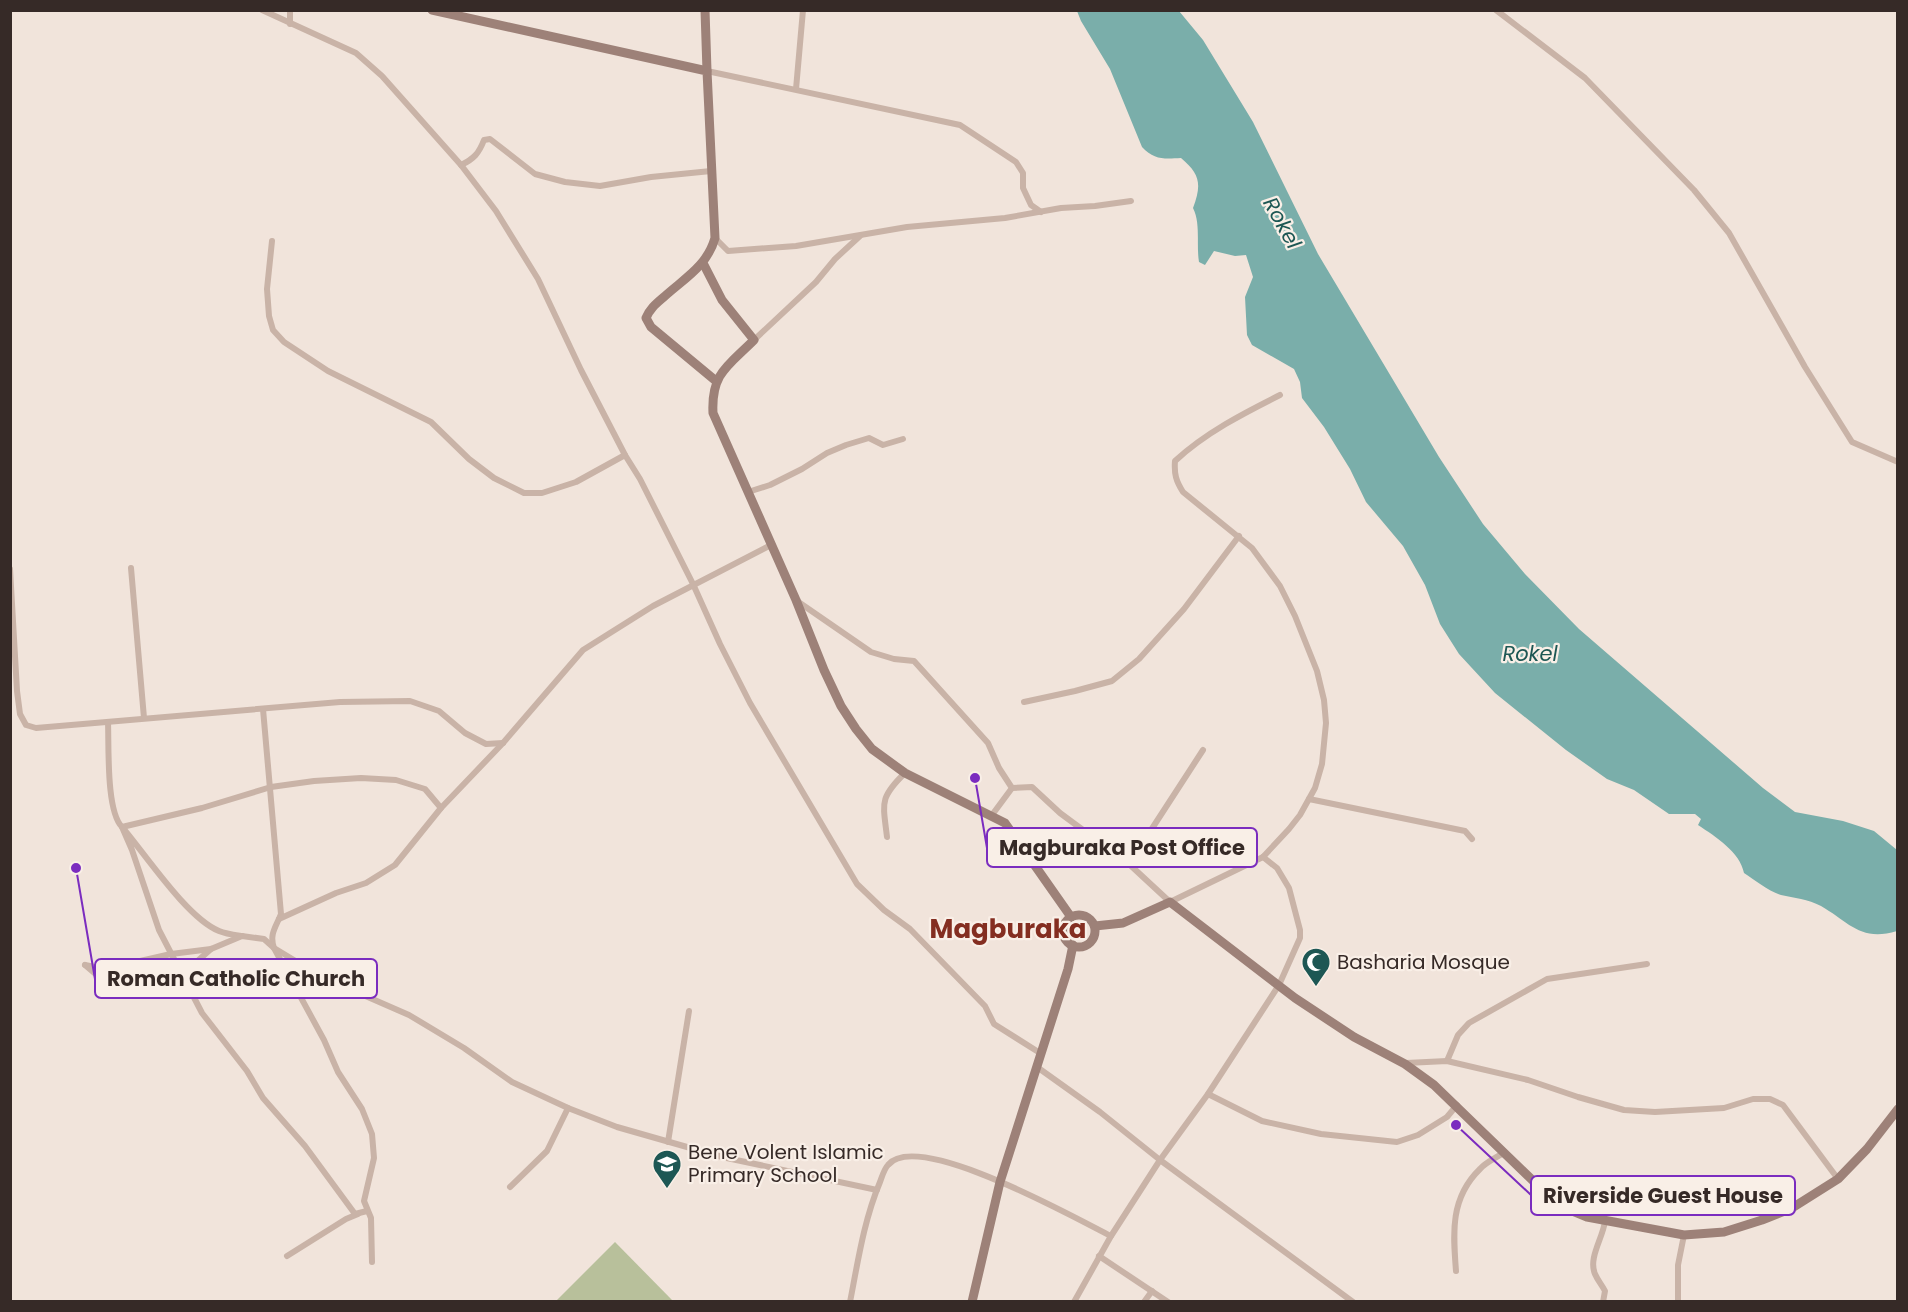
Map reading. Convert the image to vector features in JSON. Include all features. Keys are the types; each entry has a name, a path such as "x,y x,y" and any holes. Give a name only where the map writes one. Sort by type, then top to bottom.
{"street":[{"path":"262,10 356,53 382,76 461,165 495,211 538,279 581,370 640,479 750,703 857,884 884,910 909,929 985,1006 994,1024 1040,1053"},
{"path":"290,10 290,24"},
{"path":"432,10 960,125 1016,162 1023,173 1023,188 1031,206 1041,212"},
{"path":"705,10 715,238 711,252 703,263 653,306 646,318 651,327 716,381"},
{"path":"796,89 803,10"},
{"path":"1496,10 1585,78 1694,190 1729,233 1805,367 1852,442 1898,462"},
{"path":"461,165 472,160 480,151 484,140 490,139 535,174 565,182 600,186 651,177 711,171"},
{"path":"715,238 728,251 796,246 907,227 1005,218 1060,208 1131,201"},
{"path":"860,236 835,259 816,282 754,340 716,381 712,397 713,413 796,600 824,670 841,706 856,729 872,749 905,773 1005,823 1071,917"},
{"path":"272,241 268,272 269,316 273,330 284,342 328,371 431,422 469,459 494,478 524,494 542,493 576,482 625,455"},
{"path":"703,263 722,300 754,340"},
{"path":"1095,926 1123,923 1263,857 1289,829 1315,788 1322,764 1326,723 1324,700 1317,671 1295,616 1280,586 1259,556 1239,536 1183,492 1176,480 1175,461 1188,449 1248,411 1280,395"},
{"path":"748,492 770,485 802,470 827,453 846,445 869,438 882,445 903,439"},
{"path":"1024,702 1112,681 1139,660 1184,609 1239,536"},
{"path":"279,919 336,893 366,884 395,865 441,808 503,743 583,650 653,606 771,544"},
{"path":"131,568 144,718"},
{"path":"10,569 17,691 20,714 26,725 36,728 340,702 410,701 439,711 465,733 486,744 503,743"},
{"path":"796,600 871,652 894,659 914,661 988,743 999,768 1012,788"},
{"path":"263,709 281,914 271,939 324,1040 338,1072 362,1109 372,1134 374,1158 364,1201 371,1218 372,1262"},
{"path":"108,722 112,803 117,821 193,912 219,931 264,939 274,948 322,977 409,1015 464,1048 512,1082 568,1108 617,1127 722,1157 877,1190"},
{"path":"1129,864 1203,750"},
{"path":"887,837 883,802 887,792 905,773"},
{"path":"122,827 202,808 271,787 361,778 396,780 425,789 441,808"},
{"path":"1012,788 1032,787 1060,813 1129,864 1170,902 1295,998 1354,1037 1405,1064 1434,1084 1558,1205 1587,1217 1684,1235 1724,1232 1762,1220 1792,1208 1838,1179 1867,1149 1898,1109"},
{"path":"992,815 1012,788"},
{"path":"1309,799 1465,831 1472,839"},
{"path":"122,827 159,930 201,1013 246,1071 263,1098 305,1146 355,1214 367,1211"},
{"path":"1074,1302 1111,1236 1160,1160 1208,1094 1279,985 1300,938 1289,888 1277,868 1263,857"},
{"path":"1085,915 1095,926 1091,942 1081,947 1072,945 1065,939 1063,933 1064,926 1071,917 1085,915"},
{"path":"211,949 193,965 140,994 124,993 105,982 85,965 105,969 171,954 211,949 242,936"},
{"path":"972,1302 1000,1182 1068,969 1072,945"},
{"path":"1547,979 1647,964"},
{"path":"1447,1060 1458,1035 1469,1023 1547,979 1569,971"},
{"path":"668,1142 689,1011"},
{"path":"1405,1064 1447,1060 1528,1080 1624,1110 1655,1112 1724,1108 1753,1099 1770,1099 1783,1105 1838,1179"},
{"path":"1037,1067 1353,1302"},
{"path":"1208,1094 1262,1121 1321,1134 1397,1142 1418,1135 1447,1117 1457,1105"},
{"path":"510,1187 547,1151 568,1108"},
{"path":"1456,1271 1454,1234 1457,1205 1466,1187 1480,1168 1503,1153"},
{"path":"850,1302 863,1230 887,1165 899,1156 924,1156 980,1172 1111,1236"},
{"path":"287,1256 346,1219 367,1211"},
{"path":"1603,1302 1605,1291 1594,1272 1593,1264 1605,1221"},
{"path":"1678,1302 1678,1265 1684,1235"},
{"path":"1099,1256 1168,1302"},
{"path":"1144,1302 1152,1291"}],"green space":[{"path":"615,1242 673,1301 556,1301"}],"water":[{"name":"Rokel","path":"1077,11 1179,11 1203,40 1253,122 1318,254 1439,457 1483,524 1525,574 1579,629 1763,788 1795,812 1843,821 1874,831 1897,850 1897,931 1884,934 1864,932 1816,904 1781,895 1766,888 1744,873 1738,858 1698,825 1701,819 1695,814 1669,814 1634,790 1607,779 1566,750 1495,693 1459,654 1440,624 1425,585 1403,546 1366,502 1350,469 1324,427 1302,398 1300,382 1294,369 1252,345 1247,335 1245,297 1253,277 1246,255 1235,256 1214,251 1205,265 1199,262 1197,221 1193,208 1198,192 1196,175 1181,158 1160,158 1142,147 1110,69"}],"place":[{"name":"Magburaka Post Office","path":"975,778"},
{"name":"Roman Catholic Church","path":"76,868"},
{"name":"Basharia Mosque","path":"1316,988"},
{"name":"Riverside Guest House","path":"1456,1125"},
{"name":"Bene Volent Islamic Primary School","path":"667,1190"}],"district":[{"name":"Magburaka","path":"1008,929"}]}
